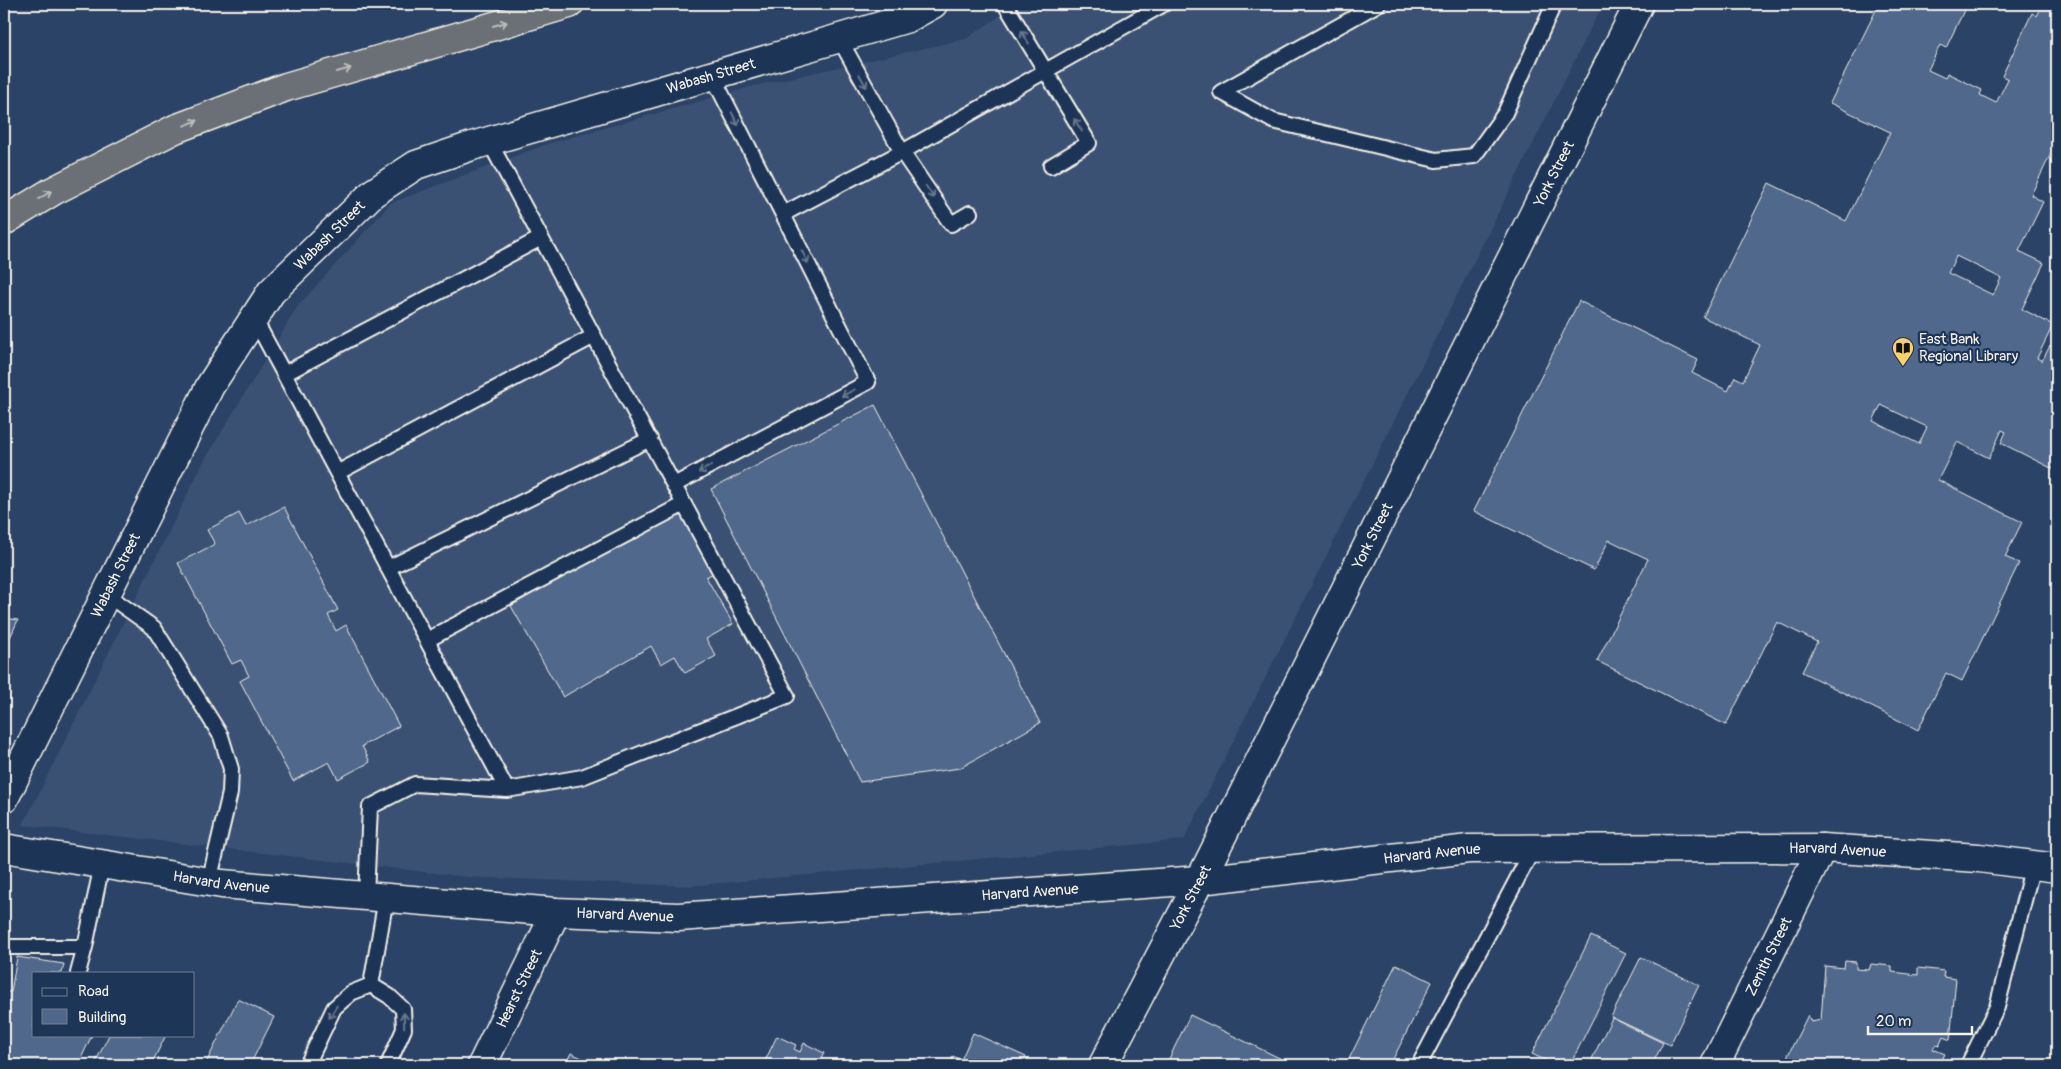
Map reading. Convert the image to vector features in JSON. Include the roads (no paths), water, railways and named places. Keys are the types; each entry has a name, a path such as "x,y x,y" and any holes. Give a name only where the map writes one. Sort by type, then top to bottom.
{"highway":[{"path":"4,221 52,191 175,129 286,87 569,4"}],"street":[{"name":"Wabash Street","path":"4,799 210,386 271,292 373,193 416,165 490,141 908,18 933,4"},
{"name":"York Street","path":"1103,1065 1200,880 1639,4"},
{"name":"Harvard Avenue","path":"4,848 209,882 556,912 678,916 1200,880 1469,849 1822,848 1979,858 2045,866"},
{"name":"Zenith Street","path":"1715,1065 1822,848"},
{"name":"Hearst Street","path":"482,1065 556,912"}],"lane":[{"path":"1005,4 1089,144 1051,166"},
{"path":"783,214 902,152 1164,4"},
{"path":"1378,4 1221,92 1274,121 1436,160 1474,156 1506,113 1554,4"},
{"path":"839,38 902,152 951,224 970,213"},
{"path":"674,485 868,382 712,75"},
{"path":"371,985 376,897 370,807 415,784 507,790 582,777 787,696 490,141"},
{"path":"284,374 541,238"},
{"path":"254,318 507,790"},
{"path":"337,473 594,336"},
{"path":"388,568 650,439"},
{"path":"427,640 684,504"},
{"path":"106,594 154,628 221,736 232,769 230,793 209,882"},
{"path":"1419,1065 1533,849"},
{"path":"78,972 102,864"},
{"path":"1968,1065 1997,1007 2045,866"},
{"path":"4,947 85,947"},
{"path":"307,1065 334,1008 351,993 371,985"},
{"path":"371,985 389,996 403,1009 404,1029 388,1065"}],"place":[{"name":"East Bank Regional Library","path":"1903,367"}]}
